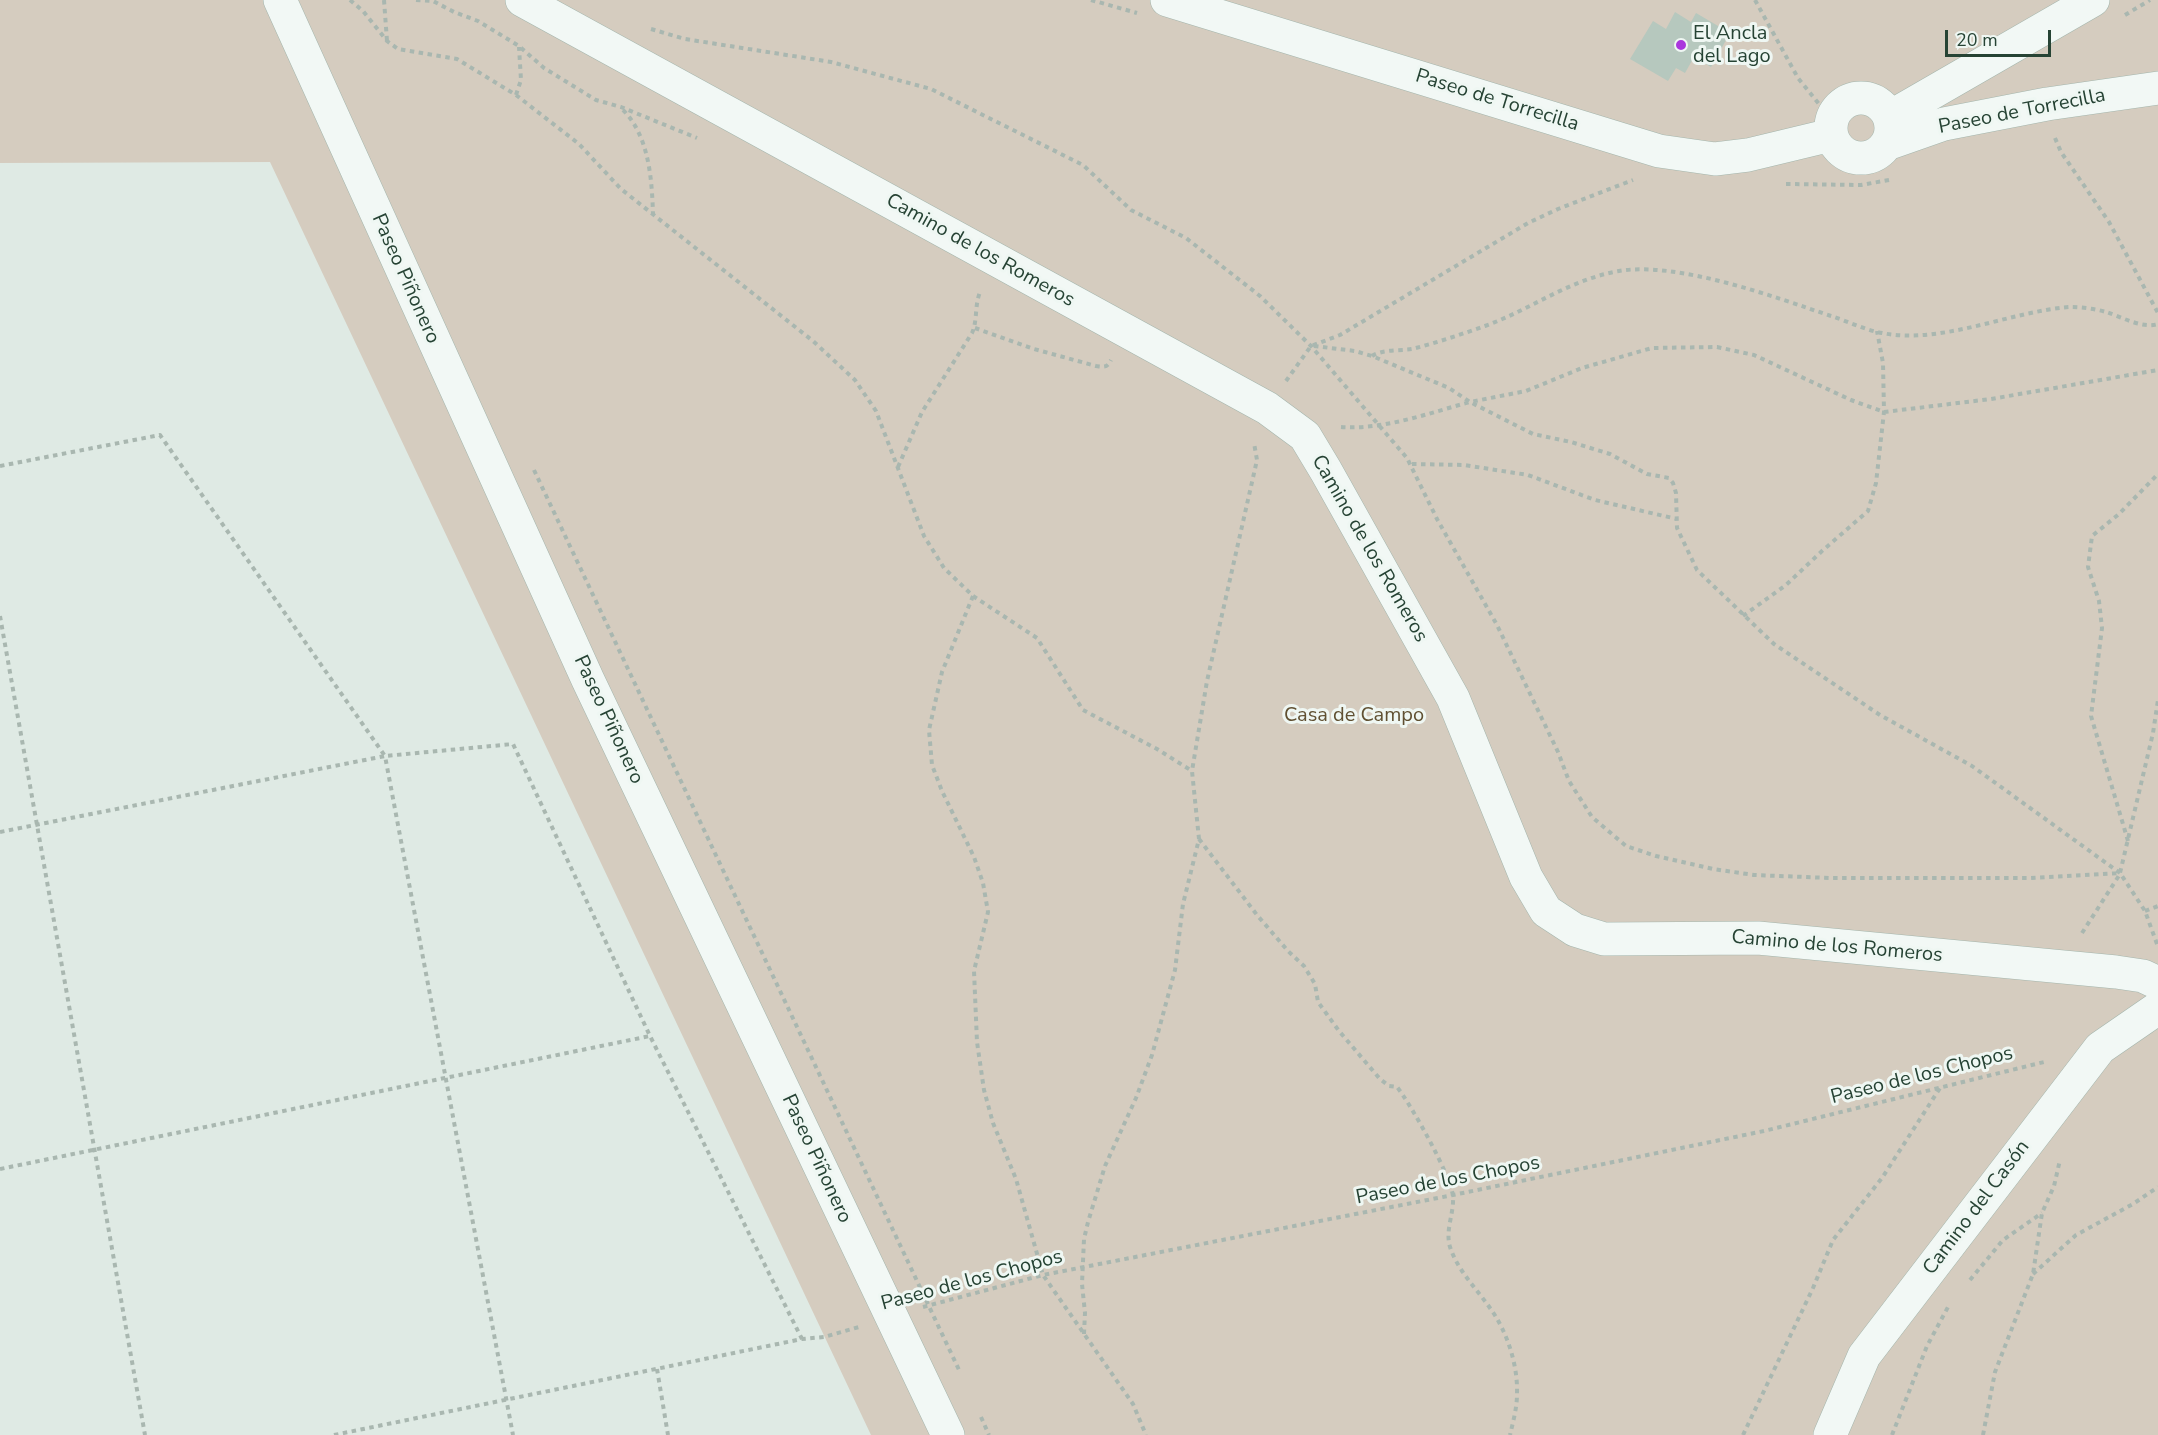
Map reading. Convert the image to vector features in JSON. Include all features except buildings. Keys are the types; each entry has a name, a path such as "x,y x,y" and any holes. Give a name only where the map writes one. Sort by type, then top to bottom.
{"street":[{"name":"Paseo Piñonero","path":"280,0 583,670 948,1435"},
{"name":"Camino de los Romeros","path":"522,0 1268,408 1305,436 1453,698 1512,848 1526,877 1546,911 1575,930 1604,939 1758,938 2134,975 2157,991"},
{"name":"Paseo de Torrecilla","path":"1167,0 1659,151 1714,159 1748,155 1831,127 1834,143 1848,156 1857,158 1874,155 1889,130 1944,124 2047,104 2158,88"},
{"path":"1831,127 1843,103 1852,98 1862,97 1879,103 1889,130 2092,0"},
{"name":"Camino del Casón","path":"1830,1435 1864,1356 2100,1048 2157,991"}],"path":[{"path":"350,0 363,11 387,41 398,49 457,59 516,95 579,144 621,189 813,341 855,380 876,411 924,536 944,568 973,596 1038,638 1083,710 1157,749 1192,771"},
{"path":"384,0 387,41"},
{"path":"1755,0 1798,78 1831,127"},
{"path":"516,95 521,80 519,46"},
{"path":"2047,104 2051,128 2061,152 2109,222 2158,313"},
{"path":"621,107 635,122 649,163 653,215"},
{"path":"1084,1334 1085,1313 1082,1284 1084,1239 1105,1166 1136,1098 1161,1026 1175,969 1183,904 1199,839 1192,771 1207,681 1257,460 1254,443 1268,408 1311,346 1340,335 1528,223 1609,188 1649,174 1653,171 1659,151"},
{"path":"1372,356 1383,352 1414,348 1503,320 1573,284 1621,271 1644,270 1709,279 1877,332 1913,335 1942,332 1993,323 2034,312 2073,307 2104,311 2147,326 2158,324"},
{"path":"898,468 922,412 975,328 976,301 981,290"},
{"path":"975,328 1034,349 1089,364 1104,367 1111,360"},
{"path":"1743,616 1786,585 1869,511 1876,483 1884,412 1883,363 1877,332"},
{"path":"1311,346 1342,348 1372,356 1449,388 1470,402 1533,434 1571,442 1610,454 1647,474 1669,478 1676,492 1677,528 1697,570 1774,644 1880,715 1972,766 2120,873 2145,911 2157,945 2157,991"},
{"path":"1305,436 1320,428 1380,425 1470,402 1526,391 1582,368 1652,348 1717,347 1754,355 1851,400 1884,412 1991,399 2158,370"},
{"path":"0,466 160,435 385,756 513,1435"},
{"path":"531,464 964,1381"},
{"path":"1411,464 1464,465 1528,475 1595,500 1677,519"},
{"path":"2128,841 2091,716 2102,628 2099,601 2088,567 2092,537 2119,514 2158,474"},
{"path":"973,596 942,672 928,730 932,765 974,857 988,912 974,971 977,1042 984,1090 993,1123 1016,1179 1043,1275 1133,1404 1146,1435"},
{"path":"0,616 145,1435"},
{"path":"2067,968 2078,941 2120,873 2153,733 2158,700"},
{"path":"0,832 385,756 513,744 650,1036 802,1339"},
{"path":"1199,839 1257,915 1304,966 1315,984 1318,1002 1339,1031 1380,1079 1389,1086 1397,1087 1409,1103 1443,1169 1453,1195 1450,1245 1459,1269 1492,1310 1505,1336 1515,1368 1518,1395 1510,1435"},
{"path":"2145,911 2158,906"},
{"path":"0,1169 650,1036"},
{"name":"Paseo de los Chopos","path":"334,1435 802,1339 824,1337 928,1305 1043,1275 1453,1195 1764,1131 2100,1048"},
{"path":"1743,1435 1813,1288 1833,1240 1882,1178 1941,1087"},
{"path":"2032,1274 2076,1235 2133,1204 2158,1187"},
{"path":"1966,1285 2003,1240 2042,1213 2032,1274 1995,1372 1983,1435"},
{"path":"1892,1435 1927,1346 1951,1303"},
{"path":"657,1369 668,1435"},
{"path":"979,1413 989,1435"}],"green space":[{"name":"Casa de Campo","path":"0,0 2158,0 2158,1435 871,1435 270,162 0,163"}],"place":[{"name":"El Ancla del Lago","path":"1681,45"}]}
